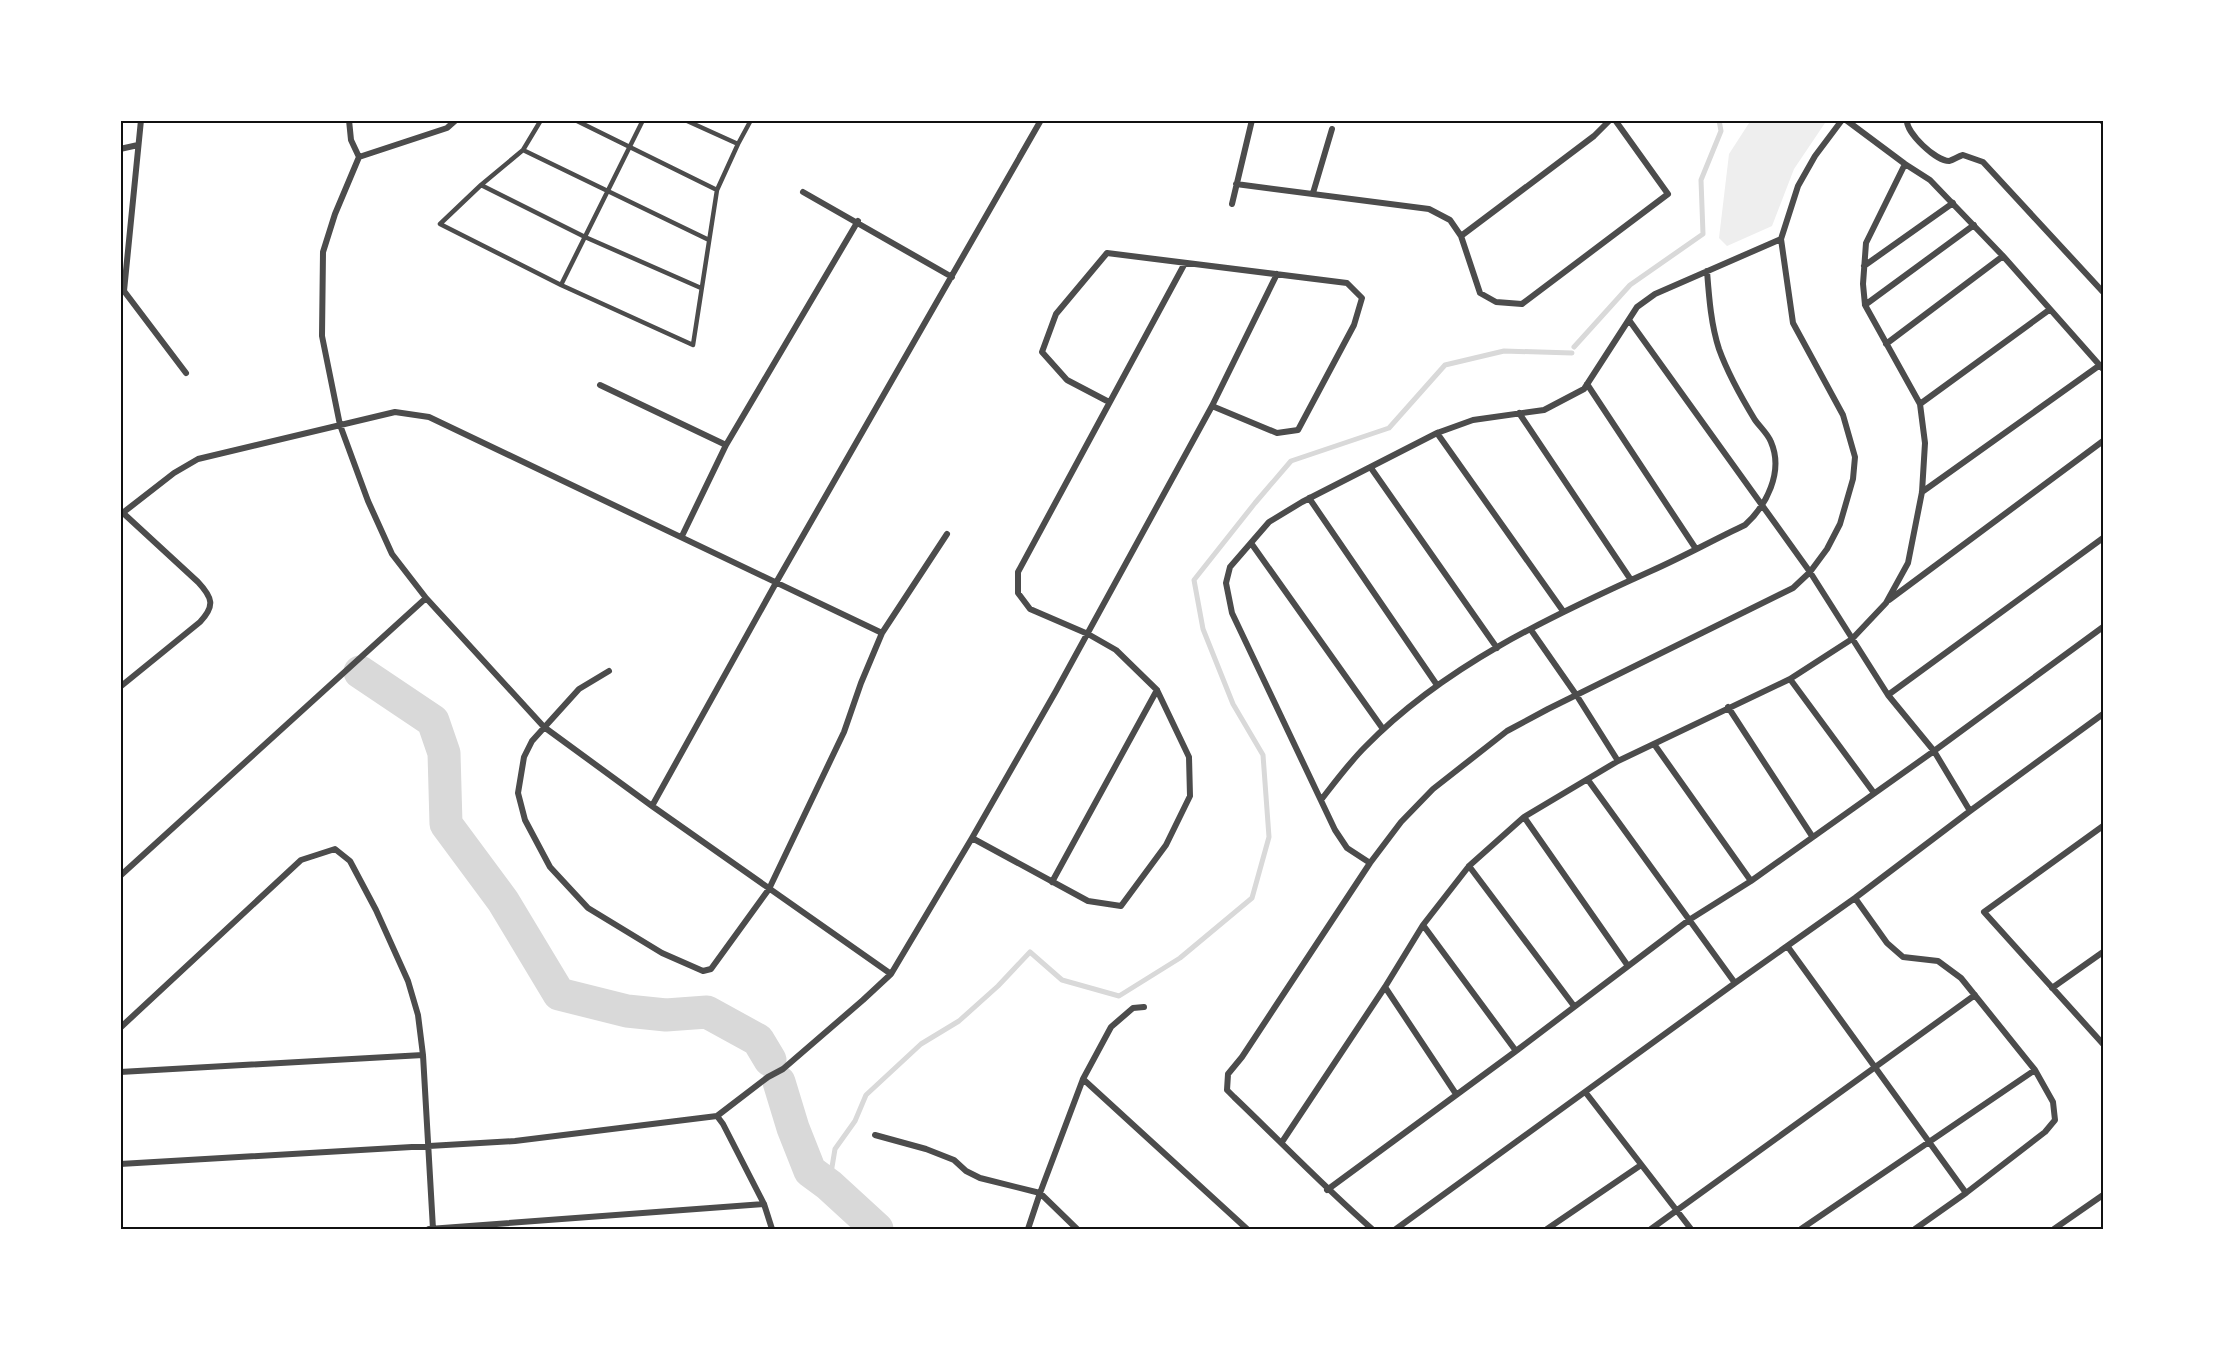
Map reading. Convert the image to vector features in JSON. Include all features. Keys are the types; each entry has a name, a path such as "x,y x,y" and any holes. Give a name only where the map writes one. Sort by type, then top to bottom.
{"street":[{"path":"141,120 122,288 186,373"},
{"path":"349,120 351,140 359,157 335,214 323,252 322,336 340,425 368,501 392,554 426,598 544,727 891,974"},
{"path":"359,157 447,128 456,120"},
{"path":"652,806 777,581 1041,120"},
{"path":"1232,204 1252,120"},
{"path":"1461,236 1594,136 1610,120"},
{"path":"1236,184 1429,209 1450,220 1461,236 1480,293 1496,302 1522,304 1668,194 1616,120"},
{"path":"1372,1229 1327,1190 1227,1090 1228,1074 1242,1057 1370,863 1401,822 1433,789 1506,731 1548,708 1577,696 1793,588 1810,572 1827,549 1840,524 1853,478 1855,457 1843,415 1793,323 1781,239 1798,186 1815,156 1844,120 1930,180 2003,256 2101,367 1922,492"},
{"path":"1907,120 1909,131 1937,157 1949,160 1963,155 1983,162 2103,292"},
{"path":"1313,193 1332,129"},
{"path":"120,149 138,145"},
{"path":"1886,603 1908,563 1922,492 1925,443 1920,404 1865,305 1864,266 1866,243 1905,164"},
{"path":"803,192 952,276"},
{"path":"1864,266 1953,203"},
{"path":"682,537 726,445 858,221"},
{"path":"1865,305 1974,225"},
{"path":"1370,863 1347,848 1335,830 1232,613 1226,583 1230,567 1269,522 1310,498 1437,433 1473,420 1544,410 1584,389 1636,307 1656,294 1781,239"},
{"path":"1109,402 1067,380 1042,352 1056,314 1107,253 1347,283 1362,298 1354,325 1298,430 1277,433 1212,406"},
{"path":"1886,344 2003,256"},
{"path":"972,838 1088,902 1121,906 1166,845 1190,796 1189,757 1157,690 1116,650 1088,634 1030,609 1018,593 1018,572 1185,262"},
{"path":"1322,800 1348,766 1383,729 1437,685 1563,611 1745,525 1763,506 1772,486 1775,465 1771,442 1743,400 1719,348 1709,301 1707,272"},
{"path":"120,1164 515,1141 717,1116 768,1077 783,1069 891,974 972,838 1088,634 1212,406 1277,274"},
{"path":"1920,404 2049,310"},
{"path":"1629,320 1810,572 1888,695 1934,751 1970,811"},
{"path":"1587,384 1696,549"},
{"path":"600,386 726,445"},
{"path":"120,687 200,622 209,613 211,602 207,592 198,582 121,513 174,473 198,459 395,412 429,417 882,633"},
{"path":"1519,413 1631,580"},
{"path":"1437,433 1563,611"},
{"path":"1282,1143 1423,925 1469,866 1524,817 1618,761 1790,679 1852,639 1886,603 2103,441"},
{"path":"1371,468 1497,648"},
{"path":"1310,498 1437,685"},
{"path":"609,671 579,689 532,741 524,757 518,793 525,820 550,867 588,908 662,953 703,971 711,969 769,889 844,732 861,682 882,633 947,534"},
{"path":"1888,695 2103,538"},
{"path":"1251,543 1383,729"},
{"path":"120,876 426,598"},
{"path":"1327,1190 1689,920 1751,881 2103,627"},
{"path":"1531,630 1577,696 1618,761"},
{"path":"1790,679 1874,793"},
{"path":"1052,882 1157,690"},
{"path":"1728,707 1812,836"},
{"path":"1396,1229 1856,898 2103,714"},
{"path":"1654,744 1751,881"},
{"path":"1588,780 1735,983"},
{"path":"1524,817 1628,966"},
{"path":"2103,826 1984,912 2103,1044"},
{"path":"120,1028 301,860 335,849 350,861 376,910 408,981 418,1015 430,1145 432,1229 764,1204"},
{"path":"1469,866 1574,1006"},
{"path":"1856,898 1887,943 1903,957 1938,961 1961,978 2035,1070 2053,1102 2055,1120 2045,1132 1915,1229"},
{"path":"1423,925 1516,1051"},
{"path":"1788,947 1966,1193"},
{"path":"2052,988 2103,952"},
{"path":"1385,987 1456,1094"},
{"path":"1651,1229 1975,995"},
{"path":"1028,1229 1083,1078 1111,1027 1133,1008 1144,1007"},
{"path":"120,1072 423,1055"},
{"path":"1802,1229 2035,1070"},
{"path":"1083,1078 1246,1229"},
{"path":"1586,1093 1691,1229"},
{"path":"717,1116 764,1204 772,1229"},
{"path":"875,1136 926,1149 954,1160 966,1171 981,1178 1040,1193 1077,1229"},
{"path":"1547,1229 1641,1165"},
{"path":"2054,1229 2103,1195"}],"lane":[{"path":"541,120 523,150 481,184 440,224 561,285 693,345 717,190 751,120"},
{"path":"575,120 630,145 717,190"},
{"path":"561,285 643,120"},
{"path":"685,120 738,144"},
{"path":"523,150 709,240"},
{"path":"481,184 585,237 701,288"}],"shaded area":[{"path":"1751,120 1827,120 1794,169 1772,226 1727,246 1719,238 1729,154"}],"waterway":[{"path":"1574,347 1630,285 1703,234 1701,180 1721,131 1719,120"},
{"path":"829,1185 835,1149 855,1121 866,1095 921,1044 959,1021 998,986 1030,952 1062,980 1119,996 1180,958 1252,898 1269,837 1263,755 1233,704 1203,629 1194,580 1291,461 1389,428 1445,365 1504,351 1572,353"},
{"path":"360,672 433,721 444,753 446,824 503,901 559,994 627,1011 666,1015 707,1012 758,1040 770,1060"},
{"path":"779,1082 793,1128 810,1171 829,1185 877,1229"}]}
